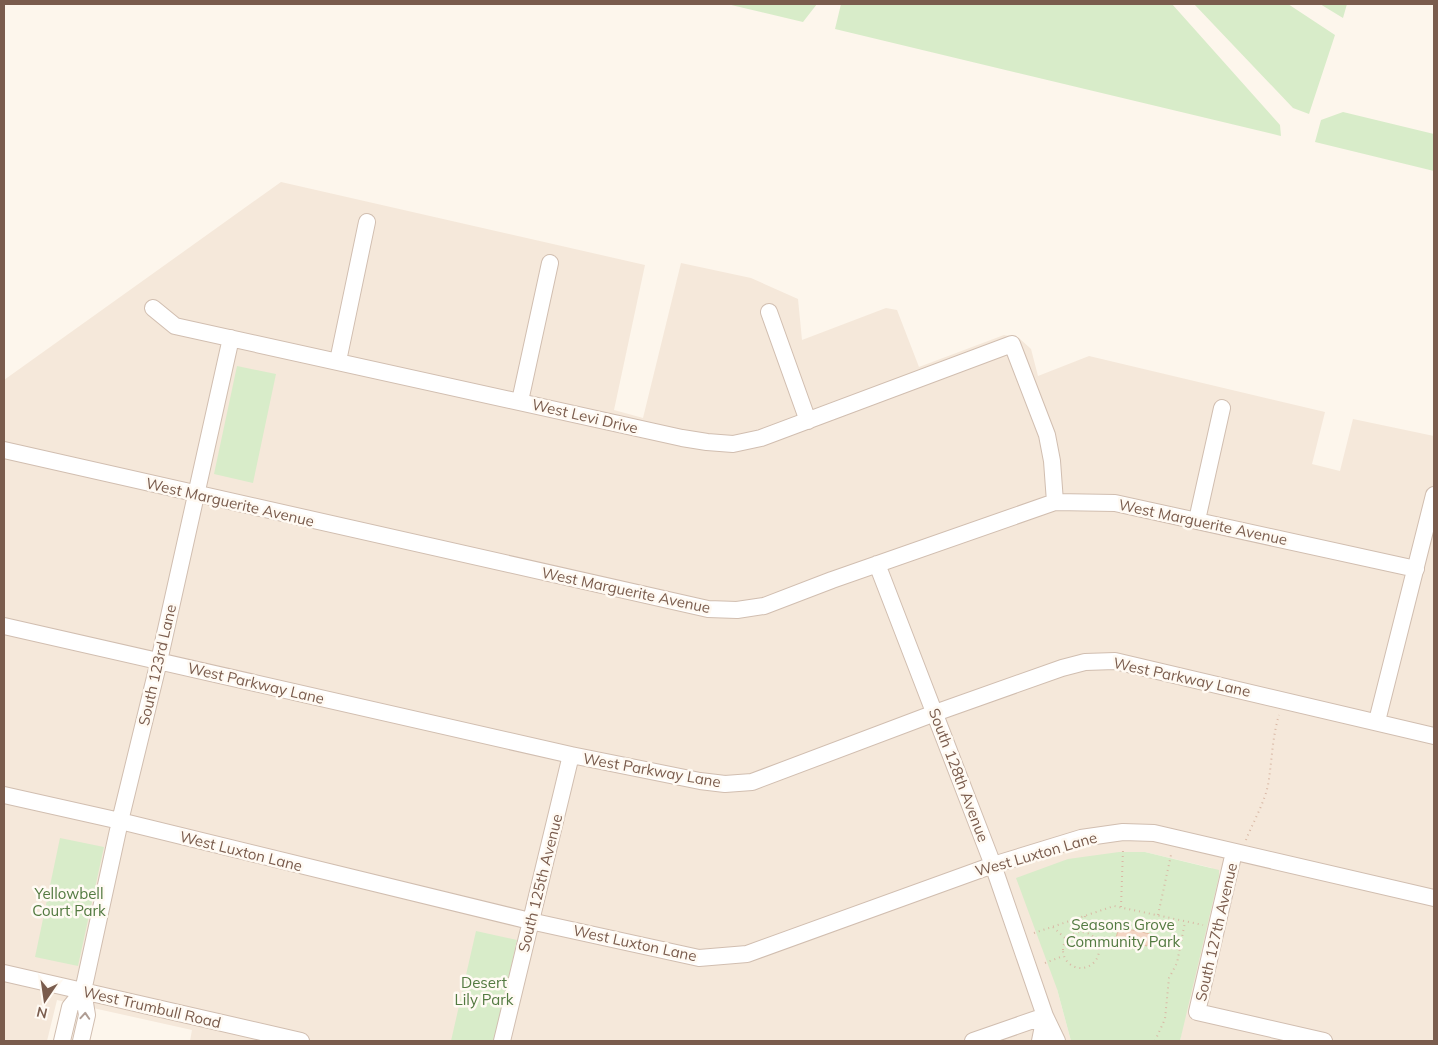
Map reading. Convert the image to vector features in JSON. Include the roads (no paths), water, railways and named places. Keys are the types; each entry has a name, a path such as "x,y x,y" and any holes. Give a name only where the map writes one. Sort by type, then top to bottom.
{"street":[{"path":"338,361 367,222"},
{"path":"520,402 550,263"},
{"name":"West Levi Drive","path":"153,308 175,326 708,442 733,444 761,438 1012,344 1047,435 1056,502"},
{"path":"769,312 808,421"},
{"name":"South 123rd Lane","path":"81,1041 87,1015 83,991 120,821 159,661 195,494 232,338"},
{"path":"1197,520 1222,408"},
{"name":"West Marguerite Avenue","path":"4,450 708,609 736,610 764,606 877,564 1056,502 1115,503 1416,569"},
{"path":"1377,721 1432,512 1434,495"},
{"name":"South 128th Avenue","path":"877,564 993,865 1045,1016 1057,1041"},
{"name":"West Parkway Lane","path":"4,626 571,755 700,781 725,784 752,782 935,713 1062,668 1086,662 1115,661 1377,721 1434,736"},
{"name":"South 125th Avenue","path":"502,1041 571,755"},
{"name":"West Luxton Lane","path":"4,795 120,821 530,921 699,958 747,954 993,865 1081,838 1123,832 1154,833 1434,898"},
{"name":"South 127th Avenue","path":"1234,852 1198,1012 1324,1041"},
{"name":"West Trumbull Road","path":"4,973 301,1041"},
{"name":"South 123rd Lane","path":"62,1041 70,1006 83,991"},
{"path":"973,1041 1045,1016"},
{"path":"1040,1041 1045,1016"}],"park label":[{"name":"Yellowbell Court Park","path":"69,902"},
{"name":"Seasons Grove Community Park","path":"1123,932"},
{"name":"Desert Lily Park","path":"484,990"}]}
